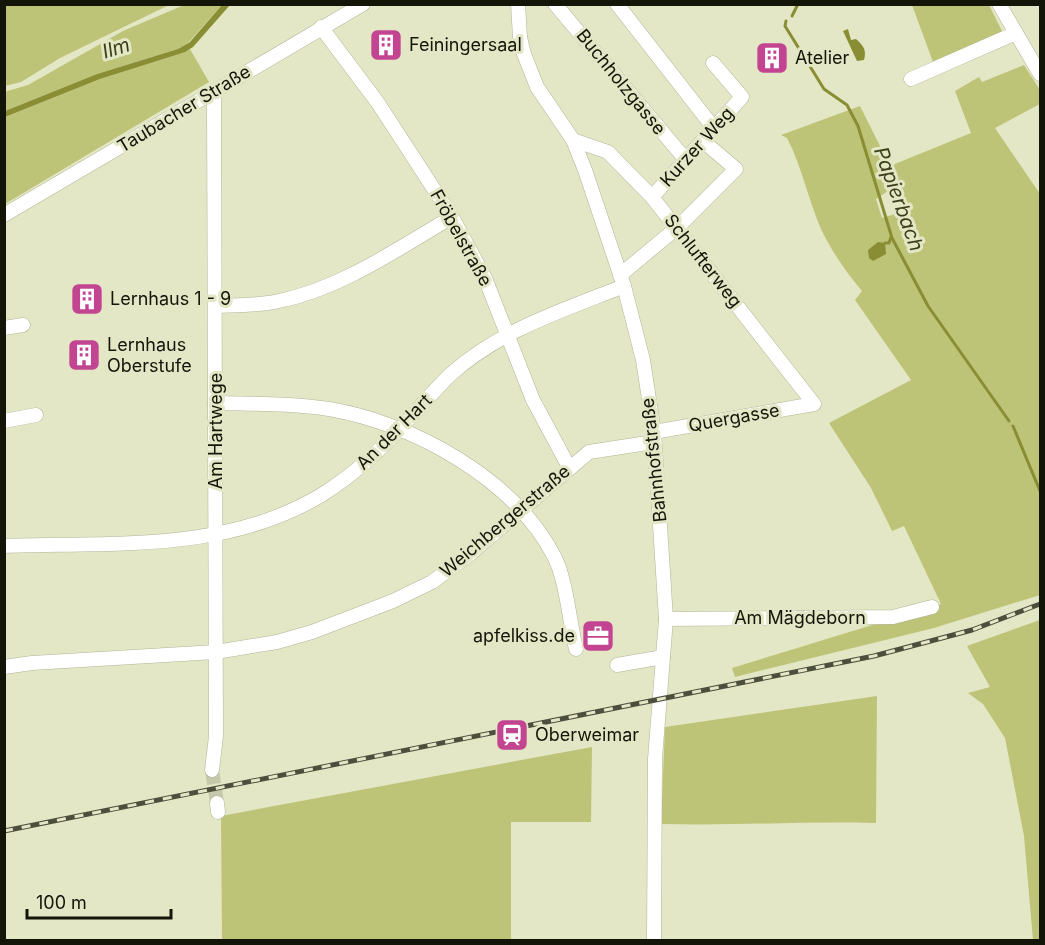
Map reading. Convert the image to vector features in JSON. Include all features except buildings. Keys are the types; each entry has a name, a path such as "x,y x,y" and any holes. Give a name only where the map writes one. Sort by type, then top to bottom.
{"street":[{"name":"Taubacher Straße","path":"4,215 363,4"},
{"name":"Bahnhofstraße","path":"518,4 520,37 537,87 573,140 585,170 622,281 643,360 654,437 666,619 655,759 654,940"},
{"name":"Buchholzgasse","path":"555,4 686,160"},
{"path":"617,4 713,127"},
{"path":"999,4 1041,75"},
{"name":"Fröbelstraße","path":"321,27 378,103 452,217 485,278 533,400 568,466"},
{"path":"911,79 1016,33"},
{"name":"Kurzer Weg","path":"652,197 742,97 713,63"},
{"name":"Am Hartwege","path":"211,93 214,99 216,403 216,736 212,770"},
{"name":"Schlufterweg","path":"573,140 608,152 652,197 678,227 814,404"},
{"name":"An der Hart","path":"4,546 132,545 176,542 257,524 322,495 375,456 451,374 506,334 622,281 736,169 703,141"},
{"path":"215,306 255,305 301,295 351,276 452,217"},
{"path":"4,328 23,325"},
{"path":"216,403 329,409 370,419 399,430 460,460 498,486 545,540 559,567 576,649"},
{"name":"Quergasse","path":"654,437 814,404"},
{"path":"4,421 36,416"},
{"name":"Weichbergerstraße","path":"4,667 32,663 216,652 277,642 312,632 393,601 432,582 470,554 568,466 597,448 654,437"},
{"name":"Am Mägdeborn","path":"666,619 892,617 932,607"},
{"path":"617,665 663,657"}],"shaded area":[{"path":"5,4 169,5 60,58 21,82 5,86"},
{"path":"184,5 222,5 189,42 178,49 97,74 5,111 4,92 28,85 123,31"},
{"path":"222,5 230,5 193,47 185,52 100,79 5,117 5,111 97,74 178,49 190,42"},
{"path":"912,5 989,5 1003,33 933,62"},
{"path":"848,29 851,40 856,39 864,48 864,60 857,61 843,31"},
{"path":"190,49 209,82 5,204 5,117 100,79"},
{"path":"1024,65 1040,90 1040,104 995,128 1040,194 1040,595 934,628 735,677 732,668 941,604 904,526 892,531 871,488 829,423 911,380 855,300 862,291 850,277 825,237 792,149 787,138 781,135 860,106 890,166 971,133 955,91 979,77 982,82","holes":["897,185 908,210 882,218 876,199"]},
{"path":"878,242 885,243 886,254 873,261 869,258 868,250"},
{"path":"1040,620 1040,940 1033,940 1024,836 1005,738 983,704 968,693 990,687 967,646"},
{"path":"877,696 876,823 661,824 665,727"},
{"path":"592,747 591,822 511,822 511,940 222,940 221,816"}],"waterway":[{"name":"Papierbach","path":"792,16 798,4"},
{"name":"Papierbach","path":"786,21 785,26 824,89 847,105 858,126 892,238 928,306 1009,421"},
{"path":"885,243 889,243 891,237"},
{"name":"Papierbach","path":"1013,426 1040,491"}],"tunnel":[{"path":"212,770 217,803"}],"railway":[{"path":"4,831 874,656 972,630 1040,604"}],"place":[{"name":"Feiningersaal","path":"386,45"},
{"name":"Atelier","path":"772,58"},
{"name":"Lernhaus 1 - 9","path":"87,299"},
{"name":"Lernhaus Oberstufe","path":"84,355"},
{"name":"apfelkiss.de","path":"598,636"},
{"name":"Oberweimar","path":"512,735"}],"water label":[{"name":"Ilm","path":"116,48"}]}
